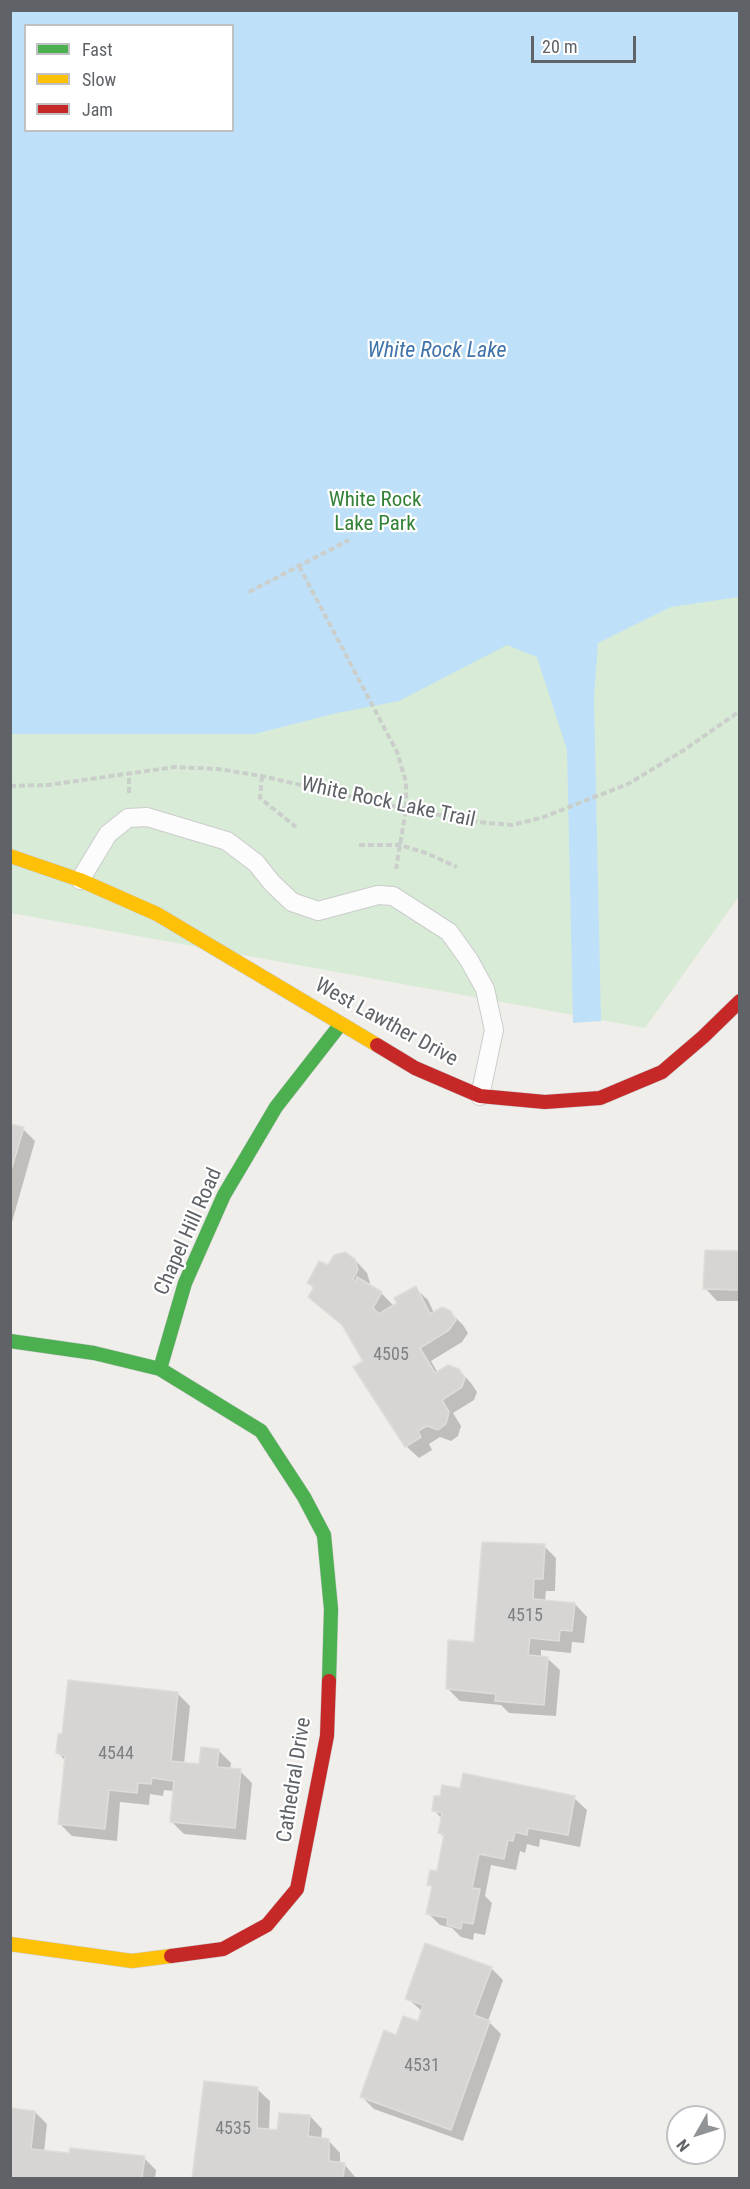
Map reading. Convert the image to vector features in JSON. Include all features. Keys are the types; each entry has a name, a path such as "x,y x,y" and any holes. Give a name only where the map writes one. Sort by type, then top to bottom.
{"street":[{"name":"West Lawther Drive","path":"10,856 80,880 157,914 415,1068 480,1096 545,1102 600,1098 662,1072 740,1001"},
{"name":"Chapel Hill Road","path":"160,1369 185,1283 224,1195 276,1107 340,1025"},
{"path":"10,1341 94,1353 160,1369"},
{"name":"Cathedral Drive","path":"10,1944 132,1961 223,1949 267,1925 297,1889 327,1736 331,1609 324,1535 304,1497 261,1431 160,1369"}],"lane":[{"path":"80,880 108,834 128,818 147,817 227,841 256,863 272,883 292,902 318,910 378,895 393,896 449,932 470,960 485,989 494,1030 480,1096"}],"path":[{"path":"249,592 349,540"},
{"path":"299,566 397,752 406,782 406,809 393,896"},
{"name":"White Rock Lake Trail","path":"10,786 48,785 175,768 218,769 262,776 406,809 478,822 512,825 541,818 628,784 684,750 740,711"},
{"path":"262,776 260,798 296,827"},
{"path":"359,845 400,845 426,853 457,867"}],"green space":[{"name":"White Rock Lake","path":"10,11 739,11 739,896 645,1028 11,913"}],"water":[{"name":"White Rock Lake","path":"10,11 739,11 739,597 671,607 598,643 594,698 601,1021 573,1023 567,750 537,657 507,645 399,701 337,713 255,734 11,734"}],"building":[{"path":"10,1124 24,1127 10,1174"},
{"path":"705,1250 740,1251 740,1290 703,1289"},
{"path":"345,1252 355,1259 358,1270 353,1279 356,1281 357,1277 382,1292 373,1308 379,1314 397,1303 394,1298 416,1286 430,1314 442,1307 451,1311 456,1320 449,1330 420,1348 435,1373 448,1365 459,1369 465,1378 462,1387 442,1400 449,1412 446,1424 438,1430 427,1426 418,1431 421,1437 405,1447 353,1367 363,1361 342,1325 308,1297 314,1287 307,1283 319,1261 328,1265 334,1255"},
{"path":"482,1542 545,1544 543,1579 534,1579 533,1599 575,1603 572,1631 560,1630 559,1641 530,1638 528,1655 548,1657 544,1705 495,1701 496,1694 446,1689 448,1640 474,1642"},
{"path":"68,1680 178,1692 171,1761 199,1764 201,1747 219,1749 217,1767 241,1769 235,1828 170,1822 174,1781 152,1778 151,1784 138,1783 137,1793 109,1790 105,1829 58,1824 65,1756 56,1753 58,1734 62,1734"},
{"path":"463,1773 575,1796 568,1835 528,1828 527,1835 515,1832 513,1841 508,1840 504,1859 479,1854 472,1888 480,1889 473,1924 462,1922 461,1929 447,1925 448,1918 426,1914 432,1886 427,1885 430,1870 437,1871 444,1834 438,1833 442,1813 432,1811 434,1796 440,1796 442,1785 460,1788"},
{"path":"425,1943 492,1967 474,2015 490,2021 451,2130 360,2097 384,2030 396,2035 403,2016 418,2021 423,2005 405,1999"},
{"path":"204,2081 258,2087 257,2128 277,2130 279,2113 310,2115 308,2136 329,2139 329,2161 345,2163 343,2178 192,2178"},
{"path":"10,2108 35,2111 31,2149 69,2153 70,2148 145,2156 142,2178 10,2178"}],"traffic: fast":[{"path":"160,1369 185,1283 224,1195 276,1107 340,1025"},
{"path":"10,1341 94,1353 160,1369 261,1431 304,1497 324,1535 331,1609 329,1681"}],"traffic: slow":[{"path":"10,856 80,880 157,914 377,1045"},
{"path":"10,1944 132,1961 171,1956"}],"traffic: jam":[{"path":"377,1045 415,1068 480,1096 545,1102 600,1098 662,1072 740,1001"},
{"path":"171,1956 223,1949 267,1925 297,1889 327,1736 329,1681"}],"park label":[{"name":"White Rock Lake Park","path":"375,513"}]}
